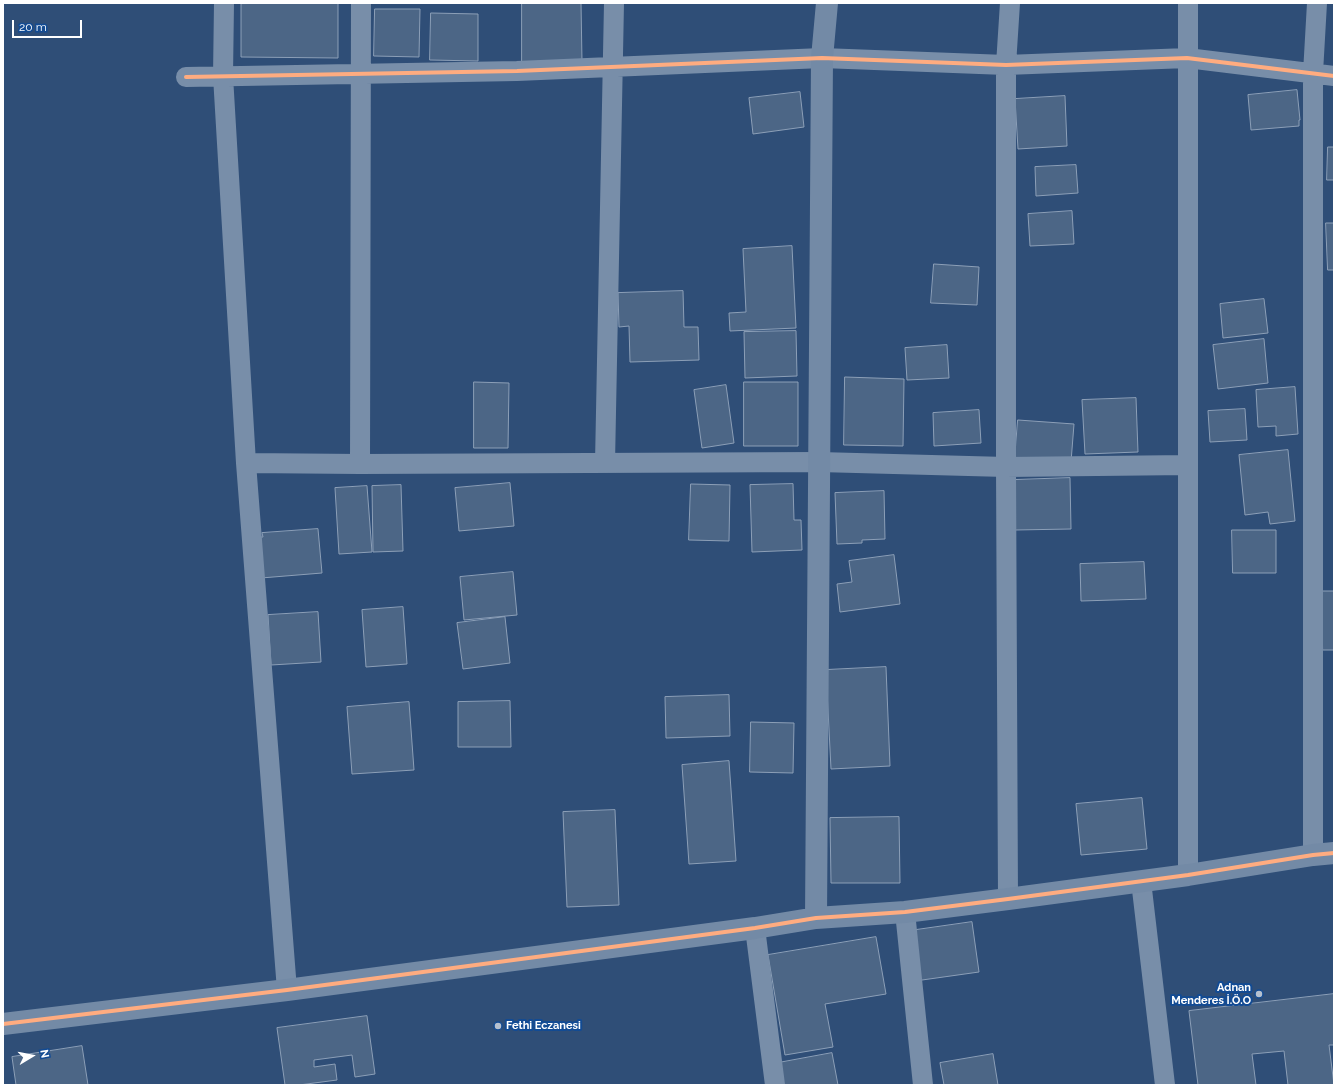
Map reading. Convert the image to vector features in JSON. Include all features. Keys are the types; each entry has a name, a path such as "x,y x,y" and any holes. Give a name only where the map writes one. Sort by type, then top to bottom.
{"street":[{"path":"224,3 223,76 246,463 287,990"},
{"path":"360,464 361,3"},
{"path":"605,463 614,67 614,3"},
{"path":"816,918 822,58 827,3"},
{"path":"1008,899 1006,64 1010,3"},
{"path":"1188,3 1188,875"},
{"path":"3,1024 287,990 755,928 816,918 905,912 1008,899 1188,875 1323,854 1314,73 1317,3"},
{"path":"186,77 517,72 822,58 1006,64 1188,58 1334,76"},
{"path":"246,463 819,462 1006,467 1188,465"},
{"path":"1141,881 1165,1085"},
{"path":"905,912 923,1085"},
{"path":"755,928 775,1085"}],"building":[{"path":"338,3 338,58 241,57 241,4"},
{"path":"522,3 581,3 582,62 522,62"},
{"path":"375,9 420,9 419,57 374,56"},
{"path":"431,13 478,14 478,61 430,60"},
{"path":"1297,90 1300,120 1299,126 1251,130 1248,95"},
{"path":"800,92 804,127 753,134 749,98"},
{"path":"1065,96 1067,146 1018,149 1015,99"},
{"path":"1328,147 1334,147 1334,180 1327,180"},
{"path":"1076,165 1078,193 1036,196 1035,167"},
{"path":"1072,211 1074,244 1030,246 1028,214"},
{"path":"1326,223 1334,223 1334,270 1328,270"},
{"path":"792,246 796,328 730,331 729,313 746,312 743,249"},
{"path":"934,264 979,267 977,305 931,303"},
{"path":"683,291 684,327 698,327 699,360 630,362 629,326 619,327 618,293"},
{"path":"1264,299 1268,333 1223,338 1220,304"},
{"path":"796,331 797,376 745,378 744,332"},
{"path":"1264,339 1268,383 1218,389 1213,345"},
{"path":"947,345 949,378 907,380 905,348"},
{"path":"845,377 904,379 903,446 844,445"},
{"path":"474,382 509,383 508,448 474,448"},
{"path":"744,382 798,382 798,446 744,446"},
{"path":"726,385 734,443 702,448 694,390"},
{"path":"1295,387 1298,434 1276,436 1276,426 1258,427 1256,390"},
{"path":"1136,398 1138,452 1085,454 1082,400"},
{"path":"1245,409 1247,440 1210,442 1208,411"},
{"path":"979,410 981,443 934,446 933,413"},
{"path":"1018,420 1074,424 1071,462 1015,458"},
{"path":"1288,450 1295,521 1270,524 1268,512 1245,515 1239,455"},
{"path":"1070,478 1071,529 1015,530 1014,480"},
{"path":"510,483 514,526 459,531 455,488"},
{"path":"691,484 730,485 729,541 689,540"},
{"path":"793,484 794,520 801,520 802,550 752,552 750,485"},
{"path":"401,485 403,551 373,552 372,486"},
{"path":"367,486 372,552 339,554 335,488"},
{"path":"884,491 885,539 862,540 862,543 837,544 835,493"},
{"path":"318,529 322,573 261,578 258,537 263,537 262,533"},
{"path":"1232,530 1276,530 1276,573 1233,573"},
{"path":"894,555 900,604 840,612 837,584 852,582 849,561"},
{"path":"1144,562 1146,599 1081,601 1080,564"},
{"path":"513,572 517,615 464,620 460,577"},
{"path":"1322,591 1334,591 1334,650 1323,650"},
{"path":"403,607 407,664 366,667 362,610"},
{"path":"318,612 321,662 271,665 268,615"},
{"path":"505,617 510,663 463,669 457,623"},
{"path":"886,667 890,766 831,769 826,670"},
{"path":"729,695 730,736 666,738 665,697"},
{"path":"510,701 511,747 458,747 458,702"},
{"path":"409,702 414,770 352,774 347,707"},
{"path":"751,722 794,723 793,773 750,772"},
{"path":"729,761 736,861 689,864 682,765"},
{"path":"1142,798 1147,849 1081,855 1076,804"},
{"path":"615,810 619,905 567,907 563,812"},
{"path":"899,817 900,883 831,883 830,818"},
{"path":"972,922 979,972 915,981 909,931"},
{"path":"876,937 886,994 825,1004 833,1047 785,1055 768,955"},
{"path":"1334,994 1334,1045 1329,1045 1334,1085 1288,1085 1284,1051 1252,1054 1256,1085 1198,1085 1189,1011"},
{"path":"367,1016 375,1074 355,1077 352,1055 314,1060 314,1067 335,1064 337,1080 299,1085 285,1085 277,1028"},
{"path":"82,1046 88,1085 16,1085 12,1057"},
{"path":"832,1053 838,1085 783,1085 778,1063"},
{"path":"993,1054 998,1085 944,1085 940,1063"}],"cycle path":[{"path":"186,77 517,71 822,58 1006,65 1187,58 1334,76"},
{"path":"3,1024 287,990 755,928 816,918 905,912 1008,899 1188,875 1334,853"}],"place":[{"name":"Adnan Menderes İ.Ö.O","path":"1259,994"},
{"name":"Fethi Eczanesi","path":"498,1026"}]}
